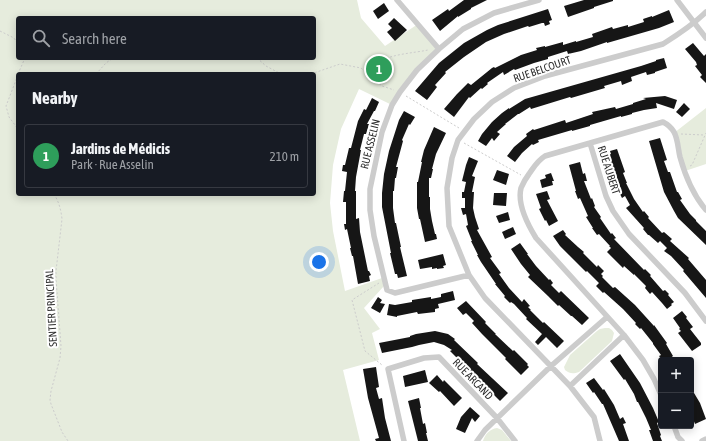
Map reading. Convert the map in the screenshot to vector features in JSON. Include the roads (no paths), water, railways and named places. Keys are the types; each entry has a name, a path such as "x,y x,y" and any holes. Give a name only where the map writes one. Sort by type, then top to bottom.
{"street":[{"path":"397,0 439,49"},
{"name":"RUE ASSELIN","path":"469,275 395,293 387,290 374,236 370,210 370,189 382,132 392,105 400,92 417,70 439,49 463,29 494,13 539,0"},
{"path":"677,0 706,38"},
{"name":"RUE BELCOURT","path":"600,441 594,417 570,386 485,298 469,275 449,226 447,188 452,158 458,140 474,120 492,102 514,88 545,76 663,44 695,23 706,12"},
{"name":"RUE AUBERT","path":"706,210 694,193 680,159 674,133 669,125 662,122 590,143 606,196 613,211 629,234 686,293 706,321"},
{"path":"590,143 545,156 540,159 526,178 521,189 520,200 527,223 536,238 624,334 643,360 660,393"},
{"path":"477,441 485,430 551,366 607,317"},
{"path":"570,386 624,334"},
{"name":"RUE ARCAND","path":"404,441 388,369 424,358 439,358 497,418 515,441"},
{"path":"675,429 678,437 682,441"},
{"path":"702,441 706,439"}],"place":[{"name":"Jardins de Médicis","path":"379,69"}]}
